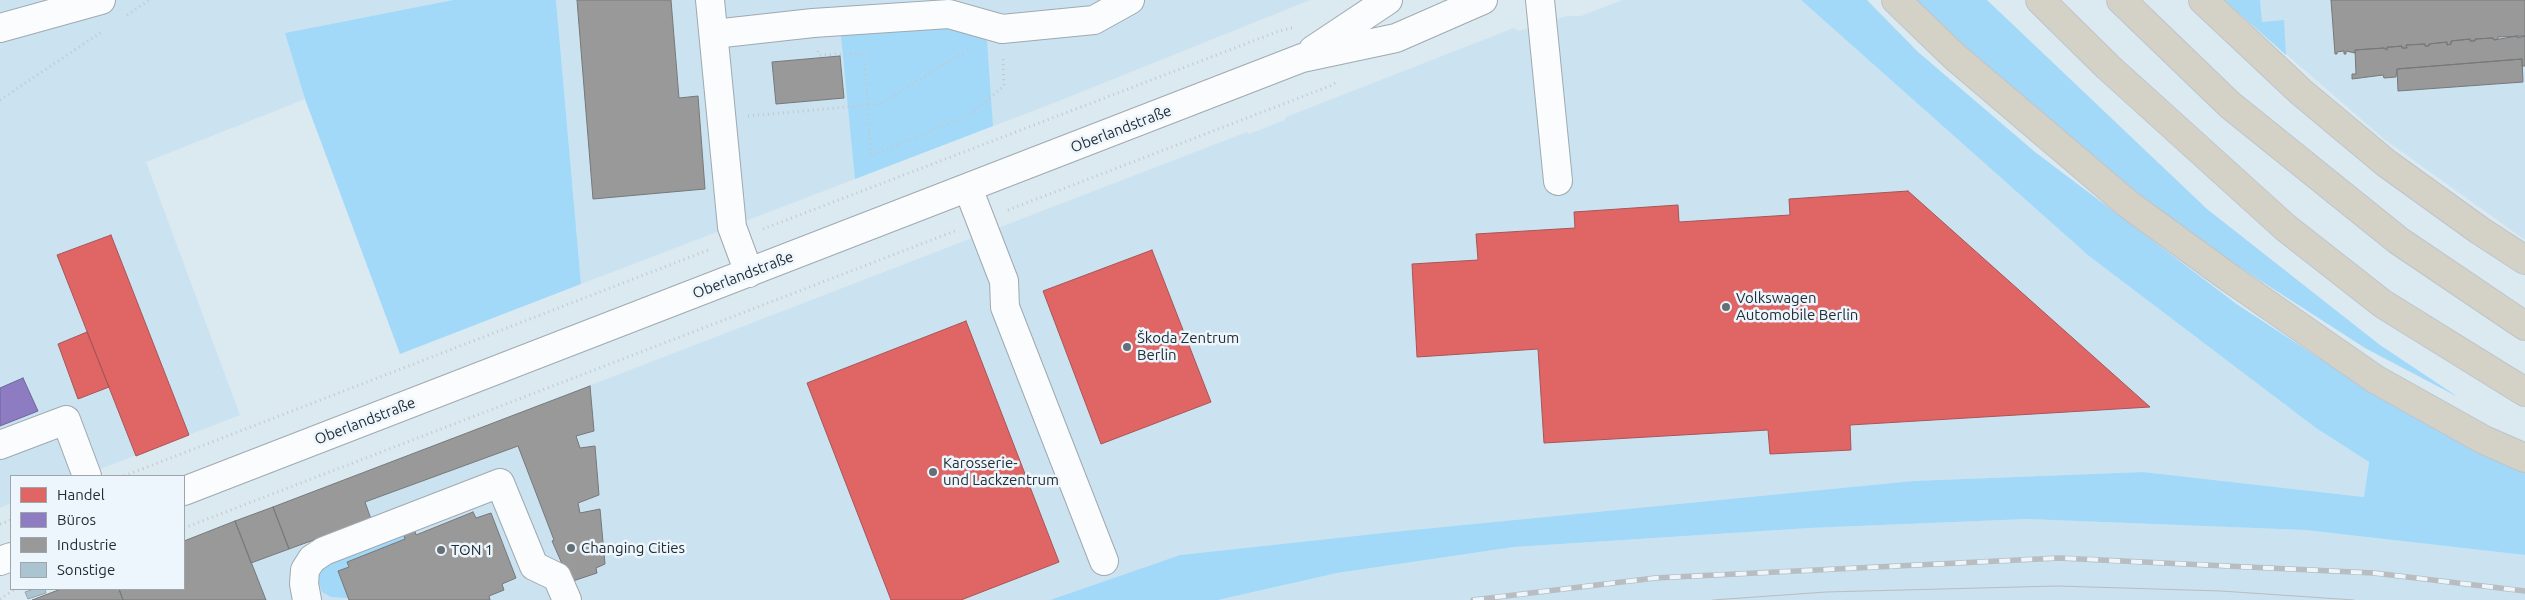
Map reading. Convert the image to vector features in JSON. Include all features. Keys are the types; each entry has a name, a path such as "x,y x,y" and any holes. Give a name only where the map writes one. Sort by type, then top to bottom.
{"highway":[{"path":"1896,0 1954,56 2128,204 2231,280 2375,379 2484,440 2525,458"},
{"path":"2040,0 2108,67 2286,228 2383,304 2525,392"},
{"path":"2122,0 2230,105 2391,235 2525,326"},
{"path":"2203,0 2301,92 2386,162 2479,230 2525,260"}],"street":[{"path":"0,28 101,0"},
{"path":"710,0 732,228 749,273"},
{"path":"714,34 812,23 949,14 1002,29 1094,20 1130,0"},
{"name":"Oberlandstraße","path":"1302,58 1388,0"},
{"name":"Oberlandstraße","path":"185,490 1302,58 1396,38 1482,0"},
{"path":"1540,0 1558,181"},
{"path":"968,188 1004,281 1005,307 1104,561"},
{"path":"0,445 66,420 88,475"},
{"path":"307,600 304,584 305,570 312,559 324,551 500,483 534,566 557,577 567,600"}],"path":[{"path":"124,17 149,0"},
{"path":"722,118 868,105 880,104 1002,29 1004,86 972,114 871,156 868,105 864,53 819,55 812,23"},
{"path":"0,100 108,28"},
{"path":"185,528 1330,86 1344,77"},
{"path":"0,599 14,590"}],"shaded area":[{"path":"0,0 453,0 286,33 305,99 146,162 240,415 85,475 10,475 10,503 0,508"},
{"path":"453,0 556,0 581,284 400,354 305,99 285,33"},
{"path":"556,0 1310,0 1056,102 581,284"},
{"path":"1623,0 1801,0 2089,256 2316,428 2369,462 2364,497 2143,472 1913,481 1392,532 1180,555 1050,600 33,600 59,590 185,590 185,542 1247,132 1249,134 1285,120 1286,117 1514,28 1519,31 1567,16 1581,16"},
{"path":"1801,0 1867,0 1918,52 2035,152 2238,305 2371,392 2525,470 2525,555 2305,530 2027,519 1810,528 1514,547 1337,573 1218,600 1050,600 1180,555 1392,532 1913,481 2143,472 2364,497 2369,462 2316,428 2089,256"},
{"path":"1917,0 1987,0 2207,209 2380,345 2458,397 2365,348 2216,252 2088,155 1984,66"},
{"path":"2224,0 2525,0 2525,240 2384,139"},
{"path":"2224,0 2260,0 2262,22 2284,20 2286,55"},
{"path":"919,24 975,26 987,41 993,126 855,179 841,36"},
{"path":"2027,519 2305,530 2525,555 2525,600 1218,600 1337,573 1514,547 1810,528"},
{"path":"403,531 405,539 348,562 348,598 331,597 322,592 317,578 321,567"}],"building: Handel":[{"name":"Volkswagen Automobile Berlin","path":"1908,191 2150,407 1850,425 1851,450 1770,454 1768,430 1544,443 1538,349 1417,357 1412,264 1478,260 1476,234 1575,228 1574,212 1678,205 1679,222 1790,215 1789,199"},
{"path":"111,235 189,435 136,456 57,255"},
{"name":"Škoda Zentrum Berlin","path":"1152,250 1211,402 1101,444 1043,291"},
{"name":"Karosserie- und Lackzentrum","path":"966,321 1059,562 961,600 891,600 807,383"},
{"path":"87,332 109,387 78,399 58,344"}],"building: Büros":[{"path":"23,378 38,411 0,426 0,388"}],"building: Industrie":[{"path":"577,0 671,0 679,98 698,96 705,189 593,199"},
{"path":"2331,0 2525,0 2525,36 2498,37 2498,39 2494,40 2493,38 2475,39 2475,41 2470,41 2470,39 2451,41 2451,44 2447,45 2447,42 2429,44 2429,46 2425,46 2425,44 2406,45 2407,48 2402,48 2402,46 2387,47 2387,50 2384,48 2355,50 2355,53 2346,51 2346,54 2344,54 2344,51 2335,54"},
{"path":"2517,36 2517,38 2525,36 2525,66 2522,66 2522,59 2397,69 2396,77 2384,78 2383,75 2352,79 2352,74 2356,74 2355,50 2384,48 2387,50 2387,47 2402,46 2402,48 2407,48 2406,45 2425,44 2425,46 2429,46 2429,44 2447,42 2447,45 2451,44 2451,41 2470,39 2470,41 2475,41 2475,39 2493,38 2494,40"},
{"path":"840,56 844,98 776,104 772,62"},
{"path":"2522,59 2523,82 2398,91 2397,69"},
{"path":"590,386 594,431 576,436 580,448 595,446 599,495 578,503 580,513 600,509 605,564 596,568 597,573 570,582 552,541 554,540 518,446 365,502 371,519 289,549 273,507"},
{"path":"273,507 289,549 251,563 235,521"},
{"name":"TON 1","path":"473,512 476,518 491,513 516,578 502,584 504,590 489,596 490,600 349,600 338,571 349,567 347,562 405,539 403,533 414,528 416,535"},
{"path":"235,521 266,600 123,600 119,590 185,590 185,541"},
{"path":"58,590 119,590 123,600 32,600"}],"building: Sonstige":[{"path":"45,590 46,593 28,599 25,592"}],"tram line":[{"path":"1713,600 1826,592 2057,586 2221,591 2354,600"}],"railway":[{"path":"1473,600 1655,578 2059,558 2374,573 2525,591"}],"place":[{"name":"Volkswagen Automobile Berlin","path":"1726,307"},
{"name":"Škoda Zentrum Berlin","path":"1127,347"},
{"name":"Karosserie- und Lackzentrum","path":"933,472"},
{"name":"Changing Cities","path":"571,548"},
{"name":"TON 1","path":"441,550"}]}
